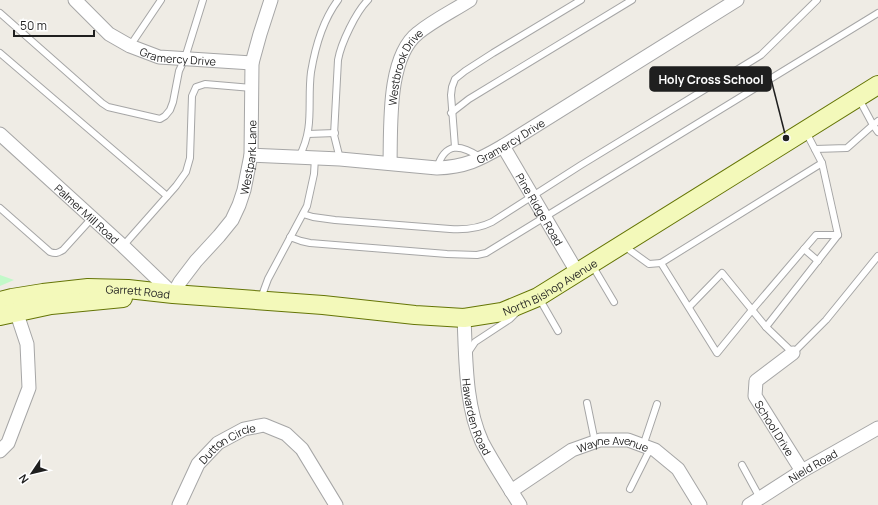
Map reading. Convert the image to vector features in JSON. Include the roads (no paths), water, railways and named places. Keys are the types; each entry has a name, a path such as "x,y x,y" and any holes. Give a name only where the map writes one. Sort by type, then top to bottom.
{"main road":[{"name":"North Bishop Avenue","path":"173,294 464,318 502,312 533,299 878,85"},
{"name":"Garrett Road","path":"7,307 43,292 88,288 128,289 173,294"}],"street":[{"name":"Westpark Lane","path":"173,294 196,261 232,220 244,190 251,155 252,63 271,0"},
{"name":"Westbrook Drive","path":"390,163 394,84 398,65 403,52 417,33 470,0"},
{"name":"Gramercy Drive","path":"251,155 340,159 437,168 468,164 503,146 737,0"},
{"name":"Gramercy Drive","path":"80,2 110,34 130,46 158,57 252,63"},
{"name":"Palmer Mill Road","path":"0,134 123,246 173,294"},
{"name":"Pine Ridge Road","path":"503,146 545,217 584,268"},
{"path":"0,451 8,443 30,388 27,344 7,307"},
{"name":"Hawarden Road","path":"464,318 466,374 471,407 482,441 520,505"},
{"name":"School Drive","path":"793,353 756,381 756,396 802,471"},
{"name":"Dutton Circle","path":"179,505 198,464 218,443 244,429 264,425 286,434 302,449 336,505"},
{"name":"Nield Road","path":"755,502 802,471 878,428"},
{"name":"Wayne Avenue","path":"511,491 572,450 600,440 628,440 655,450 678,469 700,505"}],"lane":[{"path":"130,46 161,0"},
{"path":"0,13 102,104 108,107 160,119 170,110 173,102 179,71 185,59 203,0"},
{"path":"298,157 308,134 310,121 311,72 321,30 338,0"},
{"path":"340,159 335,133 338,60 340,49 350,28 368,0"},
{"path":"455,147 451,113 451,95 452,87 456,79 460,75 581,0"},
{"path":"451,113 470,99 632,0"},
{"path":"303,214 335,220 467,230 475,229 492,222 757,58 817,0"},
{"path":"290,237 310,243 447,254 477,255 486,253 495,249 545,217 631,166 878,13"},
{"path":"0,53 167,196"},
{"path":"123,246 176,186 186,172 190,158 192,96 196,87 205,84 252,88"},
{"path":"858,98 878,132"},
{"path":"815,149 848,148 878,121"},
{"path":"805,130 822,163 838,235"},
{"path":"308,134 335,133"},
{"path":"437,168 440,157 445,152 455,147 462,148 481,158"},
{"path":"260,300 268,279 307,206 311,190 315,158"},
{"path":"622,244 649,264 661,263 822,163"},
{"path":"0,208 54,254 58,254 63,250 92,218"},
{"path":"661,263 717,353 816,235 838,235"},
{"path":"766,327 838,235"},
{"path":"804,249 818,261"},
{"path":"689,307 722,273 766,327 793,353 826,320 878,256"},
{"path":"584,268 614,302"},
{"path":"466,357 475,342 510,319 533,299 558,331"},
{"path":"587,403 595,442"},
{"path":"630,489 647,447 657,404"},
{"path":"742,465 755,502"}],"place":[{"name":"Holy Cross School","path":"786,138"}]}
